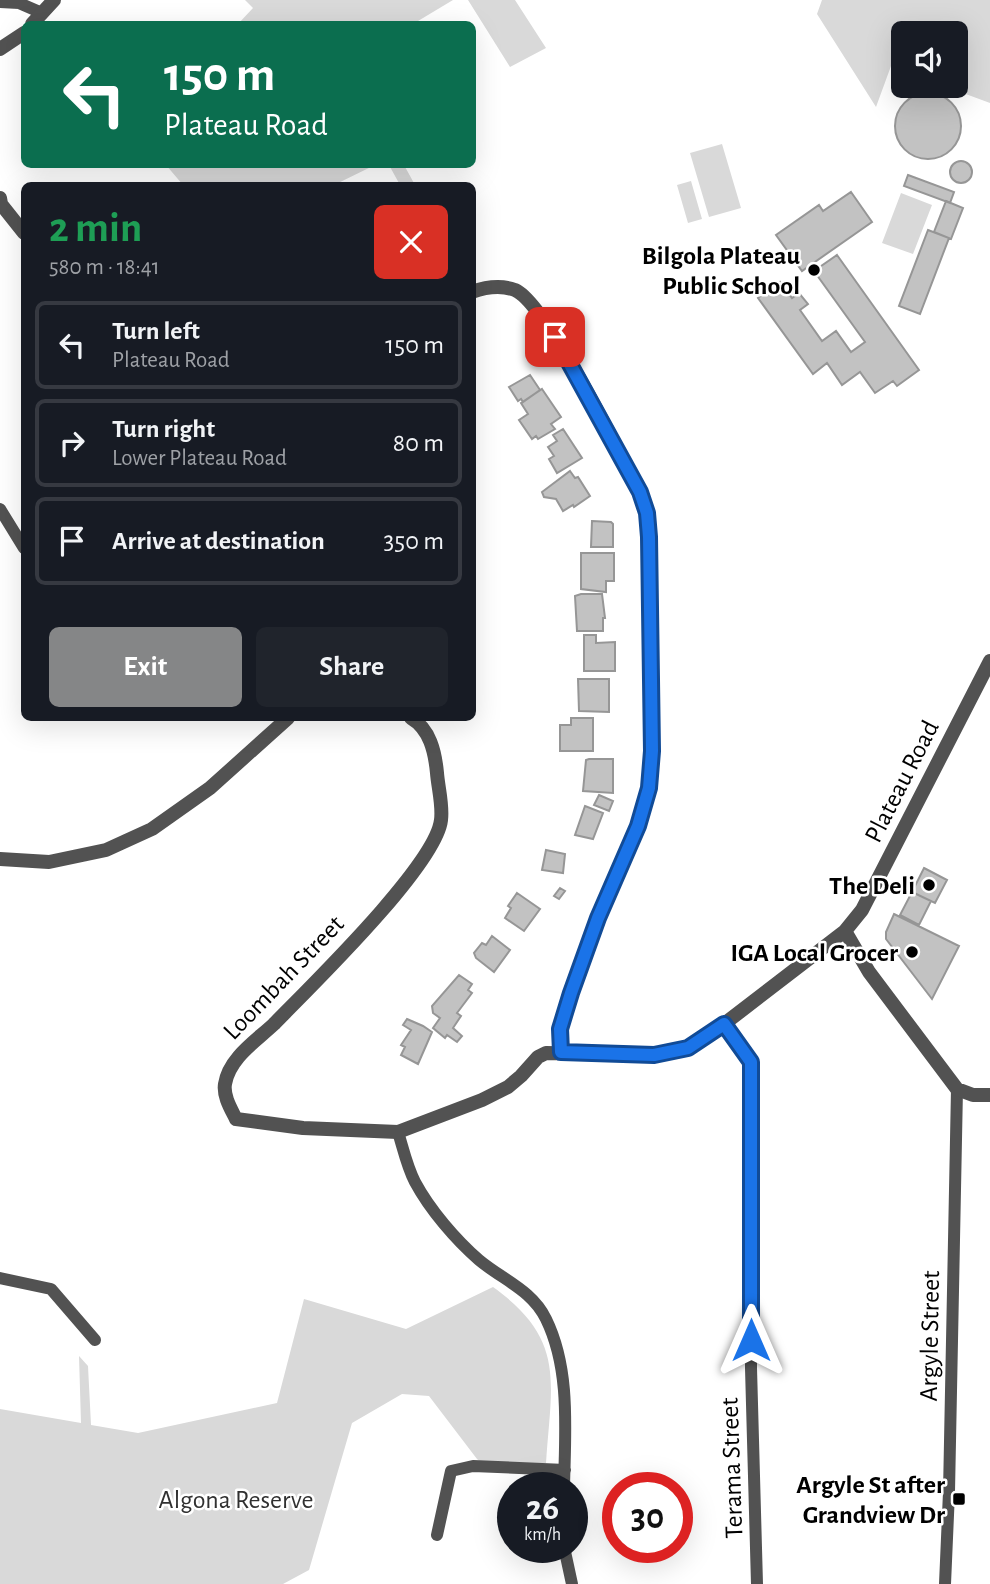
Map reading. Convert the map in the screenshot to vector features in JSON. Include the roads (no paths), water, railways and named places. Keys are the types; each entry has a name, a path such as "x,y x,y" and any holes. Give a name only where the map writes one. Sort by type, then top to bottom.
{"street":[{"path":"35,21 54,0"},
{"path":"0,2 19,3 43,13"},
{"path":"0,49 21,35"},
{"path":"0,198 1,204 21,229"},
{"path":"476,291 502,287 517,290 533,304 555,337 634,480 647,513 652,751 649,788 638,826 598,918 571,993 560,1029 561,1052"},
{"path":"0,509 21,543"},
{"name":"Plateau Road","path":"561,1052 654,1055 688,1048 724,1024 845,931 862,910 990,661"},
{"path":"0,859 49,862 106,850 152,829 210,788 285,721"},
{"name":"Loombah Street","path":"416,721 431,742 435,754 441,821 431,848 410,877 350,944 241,1054 230,1069 224,1086 228,1103 236,1119 303,1128 398,1132 509,1087 538,1057 546,1053 561,1052"},
{"path":"845,931 869,972 957,1089 973,1095 990,1096"},
{"name":"Terama Street","path":"724,1024 751,1062 751,1368 757,1584"},
{"name":"Argyle Street","path":"945,1584 957,1089"},
{"path":"398,1132 415,1182 450,1231 481,1262 523,1289 546,1317 559,1351 564,1385 565,1470 473,1466 451,1471 438,1535"},
{"path":"0,1278 51,1289 94,1340"},
{"path":"567,1563 572,1584"}],"place":[{"name":"Bilgola Plateau Public School","path":"814,270"},
{"name":"The Deli","path":"929,885"},
{"name":"IGA Local Grocer","path":"912,952"},
{"name":"Argyle St after Grandview Dr","path":"959,1499"}],"park label":[{"name":"Algona Reserve","path":"236,1499"}]}
